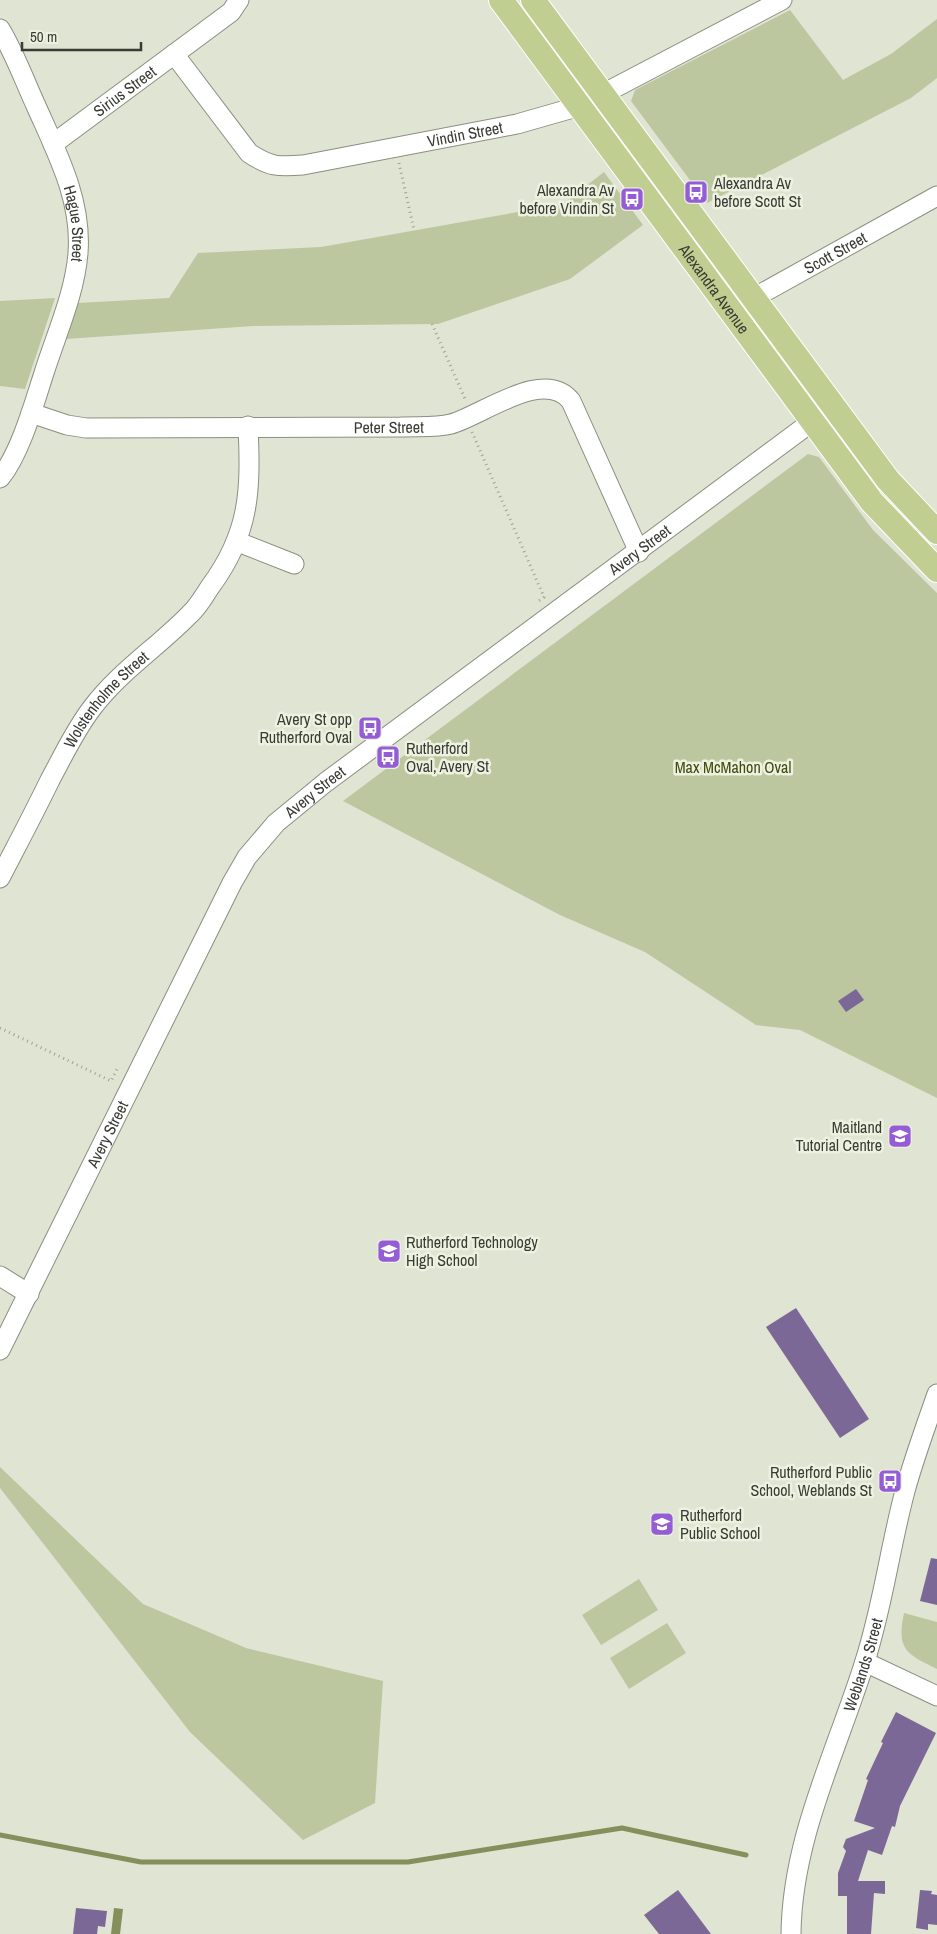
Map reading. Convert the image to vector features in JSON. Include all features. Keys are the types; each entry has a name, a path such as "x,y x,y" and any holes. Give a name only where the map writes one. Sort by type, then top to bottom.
{"main road":[{"name":"Alexandra Avenue","path":"501,0 732,310 811,422 872,502 937,570"},
{"name":"Alexandra Avenue","path":"533,0 888,480 937,532"}],"street":[{"name":"Sirius Street","path":"53,144 231,12 239,0"},
{"name":"Vindin Street","path":"174,54 250,153 266,164 281,167 303,165 517,124 580,106 603,96 782,0"},
{"name":"Hague Street","path":"0,29 71,187 79,222 78,254 74,280 31,413 12,459 0,478"},
{"name":"Scott Street","path":"732,310 937,196"},
{"name":"Peter Street","path":"31,413 67,425 86,428 401,427 450,424 529,390 545,387 558,390 566,395 639,552"},
{"name":"Avery Street","path":"0,1350 232,884 259,841 276,823 326,782 639,552 833,406"},
{"name":"Wolstenholme Street","path":"0,878 65,751 91,710 109,687 130,666 191,614 228,562 238,542 249,486 248,426"},
{"path":"238,542 294,564"},
{"path":"0,1276 28,1294"},
{"name":"Weblands Street","path":"791,1934 796,1876 805,1835 865,1662 883,1595 905,1492 937,1394"},
{"path":"865,1662 937,1696"}],"path":[{"path":"395,147 414,230"},
{"path":"432,324 544,597 536,602"},
{"path":"0,1028 111,1081 117,1069"}],"green space":[{"path":"790,10 843,80 891,54 937,19 937,78 911,98 707,203 631,101 635,90"},
{"path":"604,172 643,225 570,279 438,324 253,326 66,339 78,303 169,298 198,253 321,247 563,204"},
{"path":"55,298 25,389 0,386 0,301"},
{"name":"Max McMahon Oval","path":"808,454 819,457 873,530 937,593 937,1098 800,1030 756,1025 645,952 560,915 343,801"},
{"path":"0,1467 143,1604 246,1648 383,1681 375,1803 303,1840 190,1732 0,1488"},
{"path":"639,1579 658,1610 601,1645 582,1615"},
{"path":"904,1613 937,1622 937,1669 918,1659 906,1649 902,1635"},
{"path":"667,1623 686,1653 629,1689 610,1658"}],"shaded area":[{"path":"114,1908 123,1909 120,1934 111,1934"}],"building":[{"path":"856,989 864,1000 846,1012 838,1001"},
{"path":"796,1308 869,1419 840,1438 766,1327"},
{"path":"931,1558 937,1559 937,1605 920,1601"},
{"path":"896,1712 936,1733 900,1806 895,1827 892,1826 882,1855 868,1850 858,1881 885,1881 885,1894 874,1893 871,1934 847,1934 847,1896 838,1896 838,1873 846,1851 843,1847 846,1839 875,1828 854,1821 868,1780 866,1779"},
{"path":"678,1890 711,1934 659,1934 644,1915"},
{"path":"920,1890 932,1891 931,1894 937,1895 937,1925 928,1924 928,1930 916,1928"},
{"path":"76,1908 107,1911 105,1927 98,1926 97,1934 73,1934"}],"waterway":[{"path":"0,1835 141,1862 408,1862 622,1828 746,1855"}],"place":[{"name":"Alexandra Av before Scott St","path":"696,192"},
{"name":"Alexandra Av before Vindin St","path":"632,199"},
{"name":"Avery St opp Rutherford Oval","path":"370,728"},
{"name":"Rutherford Oval, Avery St","path":"388,757"},
{"name":"Maitland Tutorial Centre","path":"900,1136"},
{"name":"Rutherford Technology High School","path":"389,1251"},
{"name":"Rutherford Public School, Weblands St","path":"890,1481"},
{"name":"Rutherford Public School","path":"662,1524"}]}
